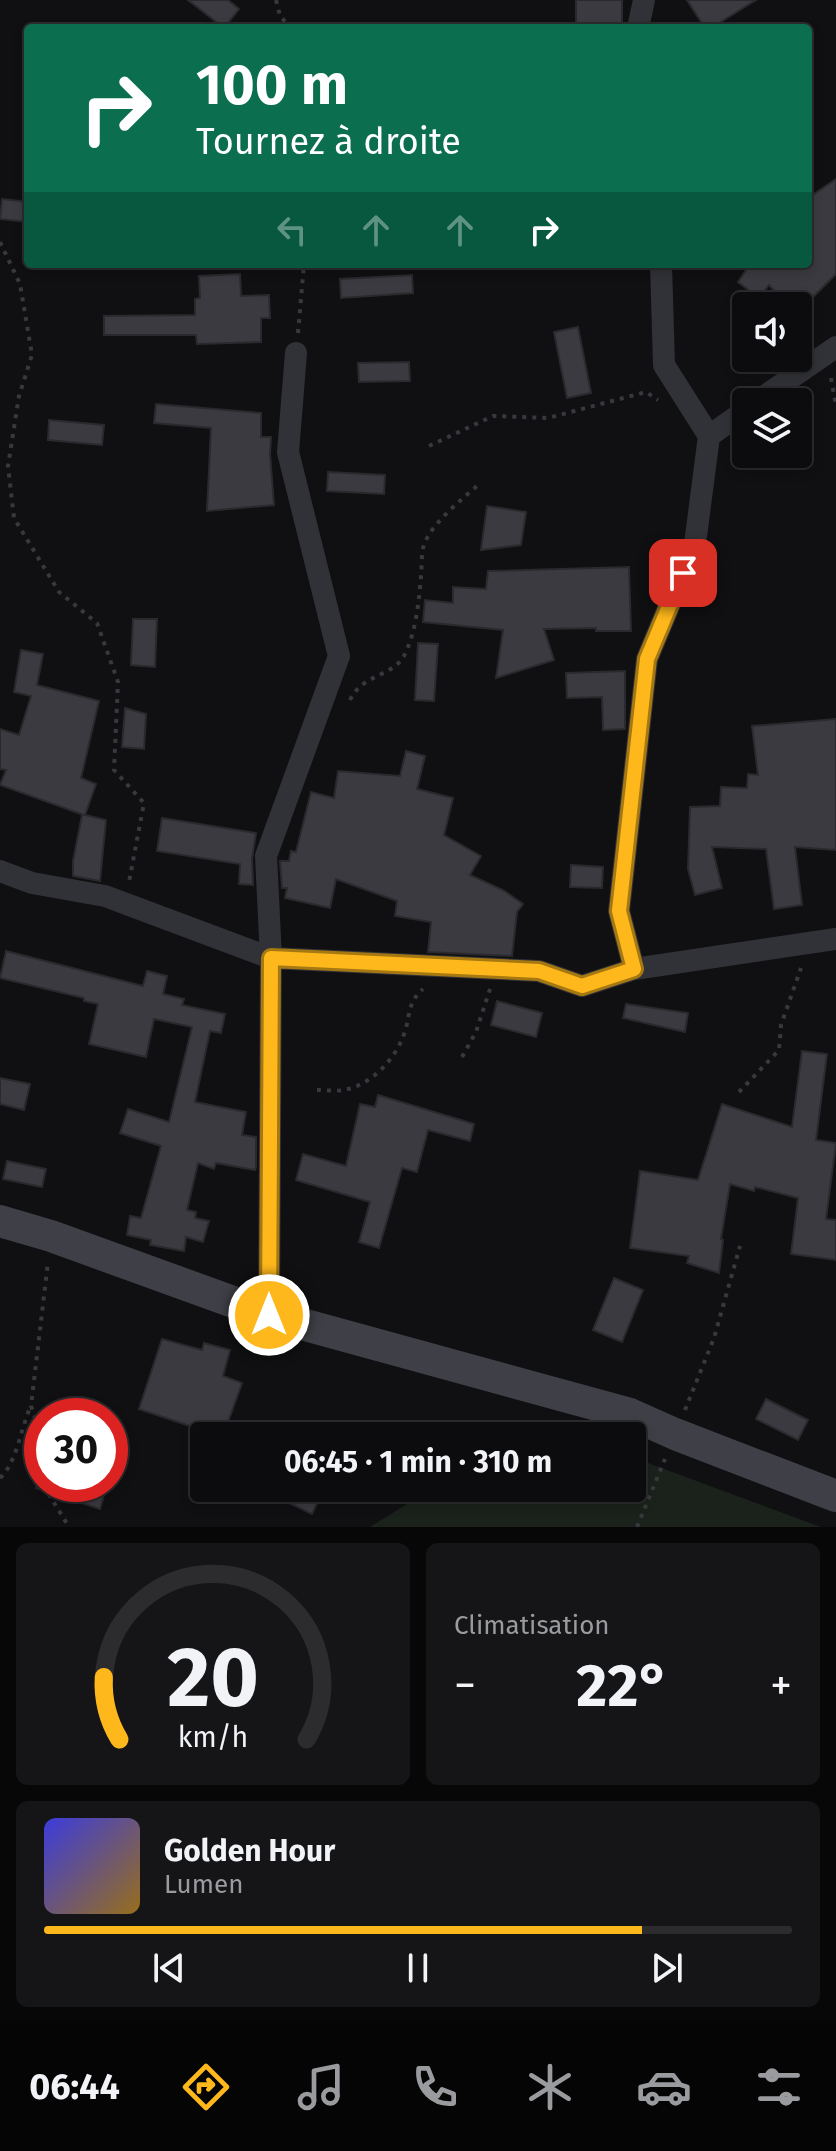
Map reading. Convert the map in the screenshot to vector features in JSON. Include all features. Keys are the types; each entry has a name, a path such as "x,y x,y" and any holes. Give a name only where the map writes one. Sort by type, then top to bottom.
{"main road":[{"path":"0,1221 51,1236 269,1315 630,1414 836,1496"}],"street":[{"path":"639,24 644,0"},
{"path":"634,969 619,911 647,659 695,544 709,436 664,365 661,268"},
{"path":"776,388 836,347"},
{"path":"269,1315 271,958 266,856 339,656 288,452 296,353"},
{"path":"709,436 732,420"},
{"path":"0,871 32,883 105,896 271,958 539,971 582,986 634,969 826,940"}],"path":[{"path":"276,0 280,16 287,24"},
{"path":"0,242 20,284 32,355 19,396 8,466 14,518 59,592 97,623 118,682 114,770 144,803 125,904"},
{"path":"296,353 304,268"},
{"path":"429,446 493,416 548,418 646,392 659,401"},
{"path":"315,721 347,705 356,687 403,658 411,637 419,595 424,545 454,505 477,486"},
{"path":"739,1092 779,1050 781,1025 802,965 826,940"},
{"path":"317,1090 347,1090 378,1072 398,1049 408,1010 416,995 449,967"},
{"path":"462,1057 476,1032 490,988 500,969"},
{"path":"32,1398 51,1236"},
{"path":"637,1527 714,1338 740,1246"},
{"path":"0,1478 11,1468 24,1422"},
{"path":"54,1502 69,1527"}],"shaded area":[{"path":"646,1462 821,1527 370,1527 410,1502 646,1502"}],"building":[{"path":"188,0 228,0 239,9 227,24 219,24"},
{"path":"576,0 622,0 622,24 576,24"},
{"path":"687,0 756,0 717,24 702,24"},
{"path":"836,179 836,274 812,298 812,292 775,292 769,285 764,292 751,292 738,282 747,268 812,268 812,195"},
{"path":"2,199 24,202 24,222 0,219"},
{"path":"240,274 241,296 269,295 270,318 261,318 261,342 197,344 196,335 104,335 104,316 195,315 195,299 200,298 199,276"},
{"path":"412,275 413,293 341,298 340,279"},
{"path":"578,327 591,393 567,398 554,332"},
{"path":"409,362 410,381 359,382 358,363"},
{"path":"156,404 261,413 261,437 271,437 274,505 207,511 211,428 154,423"},
{"path":"49,420 104,425 102,445 48,440"},
{"path":"328,472 385,475 384,494 327,491"},
{"path":"487,506 526,512 521,545 481,550"},
{"path":"629,567 631,631 544,629 554,660 496,678 503,630 423,622 425,600 453,603 453,587 486,589 488,571"},
{"path":"133,619 157,619 155,667 131,665"},
{"path":"418,643 438,644 434,701 415,700"},
{"path":"21,650 43,654 37,685 99,701 81,778 96,784 85,815 106,820 100,881 73,876 73,861 84,815 0,785 6,770 0,769 0,729 19,735 31,696 14,692"},
{"path":"625,671 625,729 603,730 602,697 567,698 566,673"},
{"path":"125,708 146,714 144,749 122,747"},
{"path":"836,719 836,850 795,847 802,905 774,909 766,849 712,847 722,888 695,895 688,869 690,807 720,806 721,787 747,788 748,774 758,775 752,726"},
{"path":"406,751 425,756 417,789 453,798 444,835 481,856 470,875 503,890 523,904 517,912 512,956 428,952 431,922 395,916 397,901 336,879 330,908 285,898 287,888 282,888 280,861 289,861 291,851 296,852 311,792 334,798 338,771 400,776"},
{"path":"162,818 256,833 252,859 253,885 239,884 240,864 157,851"},
{"path":"571,865 603,867 602,888 570,887"},
{"path":"6,951 143,986 147,971 167,976 163,994 184,999 182,1005 225,1014 221,1033 210,1031 195,1102 246,1112 242,1135 256,1137 256,1167 255,1170 216,1163 214,1169 198,1163 187,1210 196,1212 195,1218 209,1221 203,1242 186,1237 184,1251 150,1245 151,1240 127,1235 130,1216 141,1218 161,1146 120,1133 128,1109 169,1122 192,1027 154,1019 146,1057 89,1044 98,1004 0,978"},
{"path":"497,1001 542,1013 536,1037 491,1025"},
{"path":"626,1004 688,1013 685,1032 623,1018"},
{"path":"802,1051 827,1054 816,1140 836,1143 826,1219 836,1220 836,1260 791,1254 798,1198 730,1184 719,1273 687,1263 689,1256 630,1248 640,1171 698,1180 722,1104 792,1127"},
{"path":"0,1078 30,1084 24,1110 0,1104"},
{"path":"378,1095 474,1124 470,1141 428,1130 417,1172 402,1168 379,1248 359,1242 370,1202 296,1180 303,1154 346,1166 360,1104 375,1107"},
{"path":"7,1161 46,1169 42,1187 3,1179"},
{"path":"614,1278 643,1290 622,1342 593,1330"},
{"path":"162,1339 202,1350 204,1343 230,1350 223,1376 242,1383 228,1422 190,1422 190,1426 139,1409"},
{"path":"766,1399 808,1420 798,1440 756,1419"},
{"path":"79,1502 102,1502 100,1509"},
{"path":"287,1502 318,1502 312,1514"}],"route":[{"path":"269,1315 271,958 539,971 582,986 634,969 619,911 647,659 683,573"}]}
